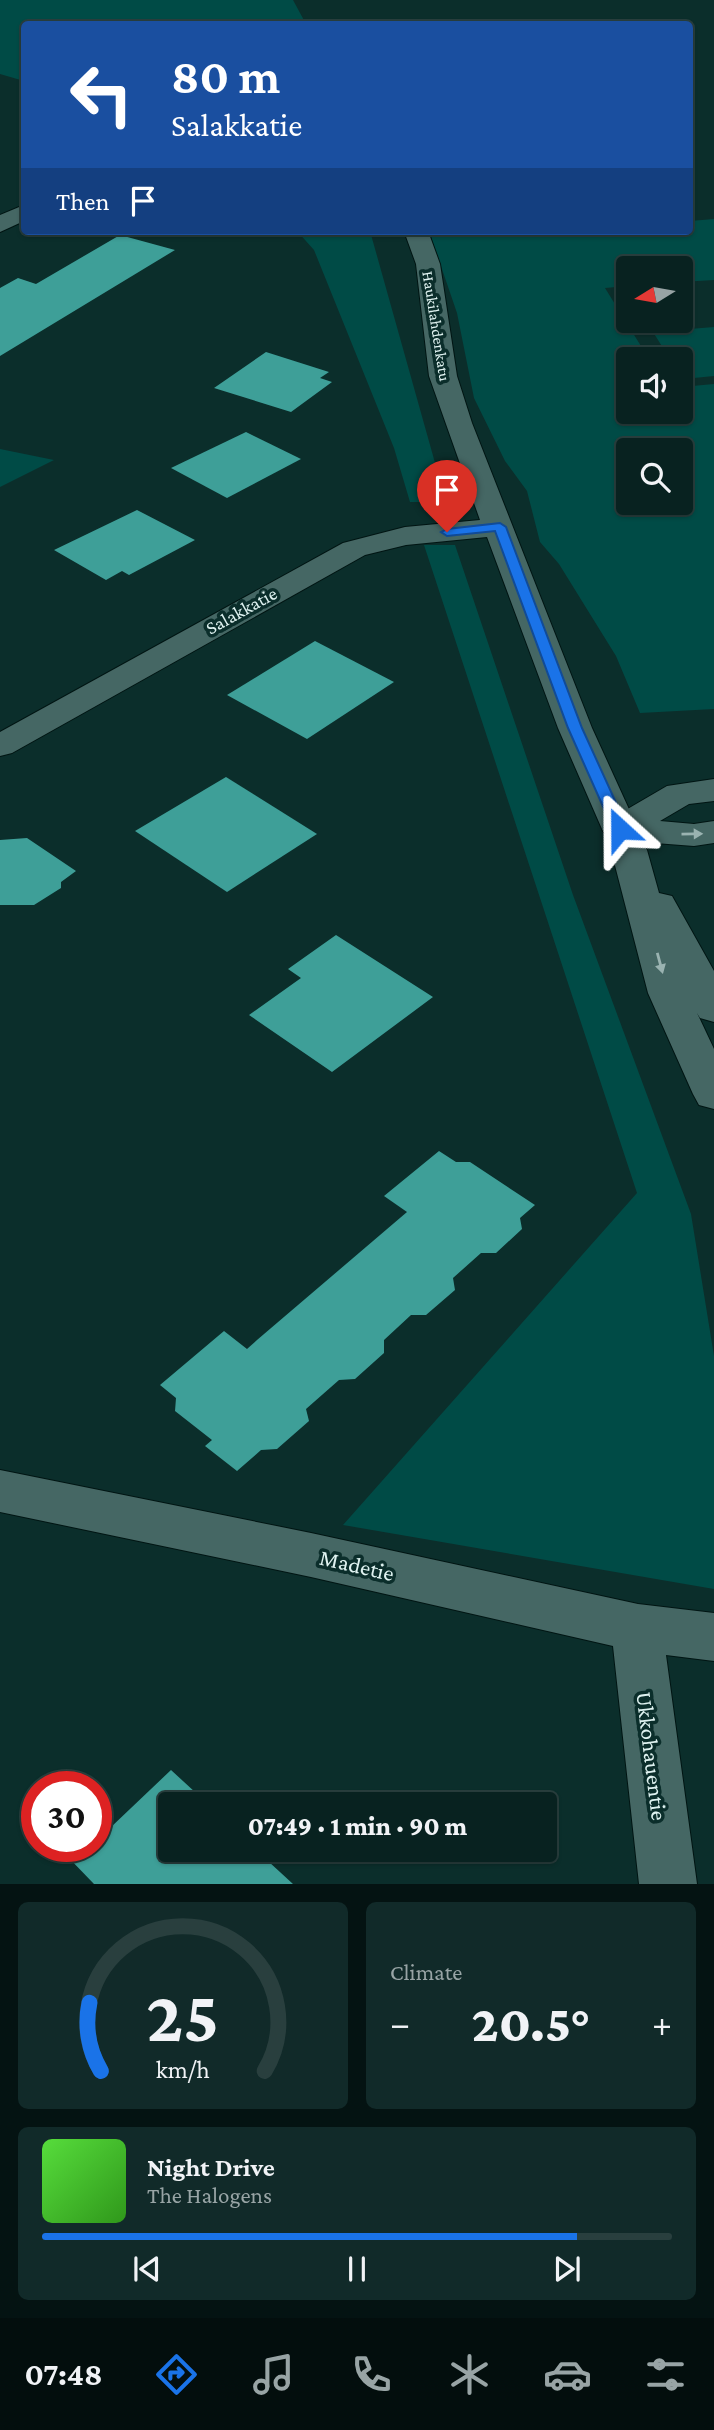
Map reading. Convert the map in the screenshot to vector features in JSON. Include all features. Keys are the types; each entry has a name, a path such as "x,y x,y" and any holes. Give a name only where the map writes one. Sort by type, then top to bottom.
{"street":[{"path":"0,225 21,214"},
{"name":"Haukilahdenkatu","path":"417,235 428,264 443,376 458,423 575,728 625,839 714,1008"},
{"name":"Salakkatie","path":"0,746 354,549 405,536 500,527"},
{"path":"625,839 680,794 714,790"},
{"path":"625,839 714,832"},
{"name":"Haukilahdenkatu","path":"625,839 668,993 714,1094"},
{"name":"Madetie","path":"0,1491 311,1555 638,1628 714,1637"},
{"name":"Ukkohauentie","path":"638,1628 642,1685 668,1884"}],"shaded area":[{"path":"0,0 293,0 304,21 21,21 21,80 0,74"},
{"path":"714,219 714,280 693,281 693,256 616,256 616,287 605,288 616,306 616,333 633,333 642,347 616,347 616,424 693,424 693,386 714,384 714,709 640,713 616,656 559,564 540,542 527,491 505,461 474,398 457,313 430,235 693,235 693,221"},
{"path":"301,235 371,235 446,502 410,502 394,448 314,250"},
{"path":"714,327 714,376 693,378 693,347 662,347 654,333 693,333 693,329"},
{"path":"0,449 54,460 0,487"},
{"path":"424,545 455,545 573,895 691,1214 714,1356 714,1589 343,1525 637,1193"}],"building":[{"path":"120,235 175,250 0,356 0,288 18,278 36,284"},
{"path":"266,352 329,372 320,378 332,382 291,412 214,388"},
{"path":"246,432 301,459 227,498 171,468"},
{"path":"137,510 195,540 129,575 122,571 106,580 54,550"},
{"path":"315,641 394,682 307,739 227,695"},
{"path":"226,777 317,834 227,892 135,831"},
{"path":"27,838 76,871 61,882 61,888 34,905 0,905 0,840"},
{"path":"336,935 433,997 332,1072 249,1015 301,978 288,969"},
{"path":"439,1151 456,1162 470,1162 535,1205 520,1218 522,1229 496,1253 481,1253 453,1278 455,1290 426,1315 411,1315 384,1340 384,1353 355,1379 339,1380 306,1409 309,1421 277,1449 261,1450 237,1471 205,1446 212,1440 175,1411 176,1398 160,1385 224,1331 247,1349 407,1212 384,1196"},
{"path":"171,1770 195,1792 158,1792 158,1862 269,1862 293,1884 94,1884 73,1862 112,1862 112,1826"}],"route":[{"path":"447,532 500,527 575,728 620,829"}]}
